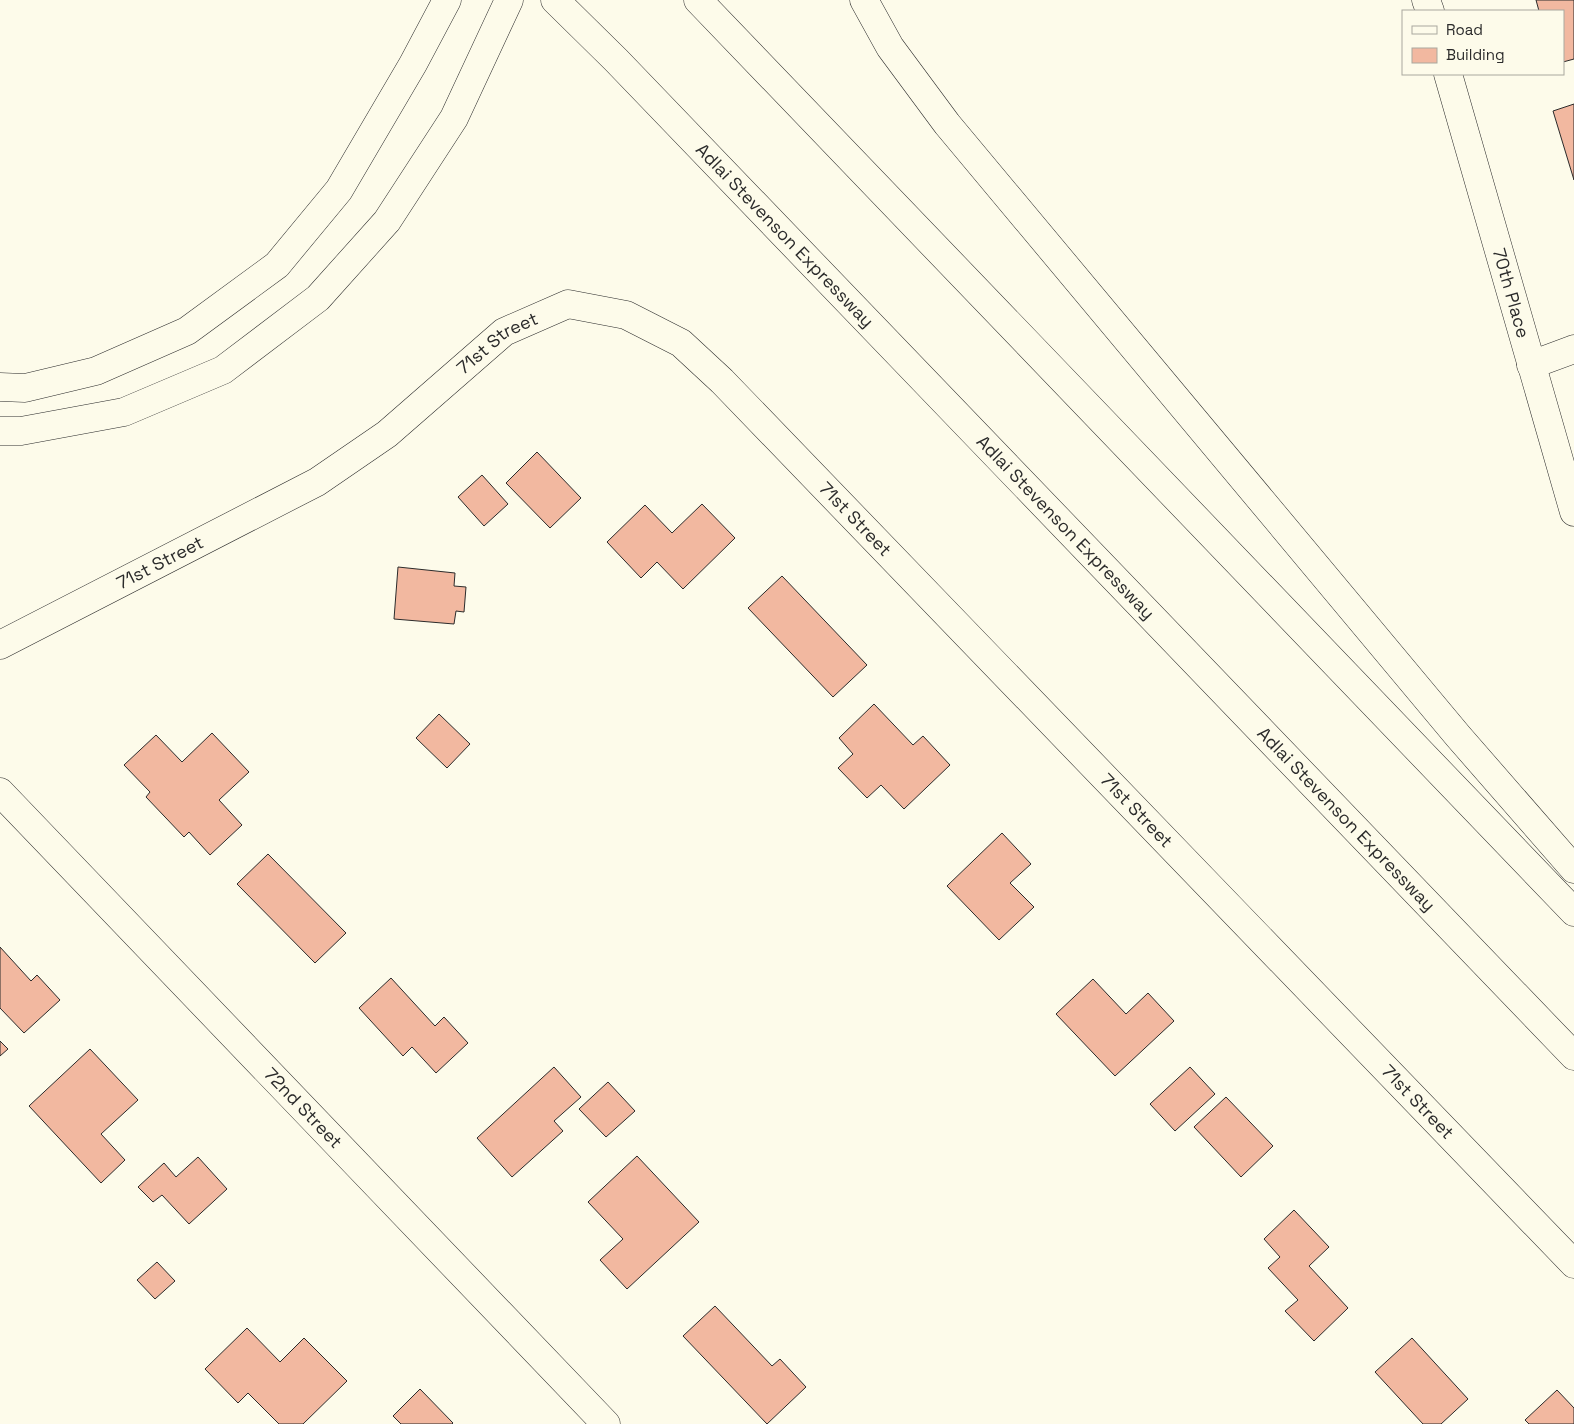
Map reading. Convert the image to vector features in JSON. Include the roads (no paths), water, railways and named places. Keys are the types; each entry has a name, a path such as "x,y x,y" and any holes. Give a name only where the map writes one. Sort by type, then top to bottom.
{"main road":[{"path":"0,387 25,388 96,371 188,331 277,265 339,190 413,64 447,0"},
{"path":"0,431 21,432 124,412 223,370 318,298 387,221 454,118 509,0"},
{"name":"Adlai Stevenson Expressway","path":"555,0 643,88 1574,1056"},
{"path":"698,0 1574,912"},
{"path":"864,0 890,47 947,124 1458,736 1574,869"},
{"name":"70th Place","path":"1448,75 1574,512"},
{"name":"71st Street","path":"0,645 317,482 387,434 504,332 568,304 626,315 681,343 722,381 1574,1264"},
{"path":"1531,365 1574,349"},
{"name":"72nd Street","path":"0,792 606,1424"}]}
